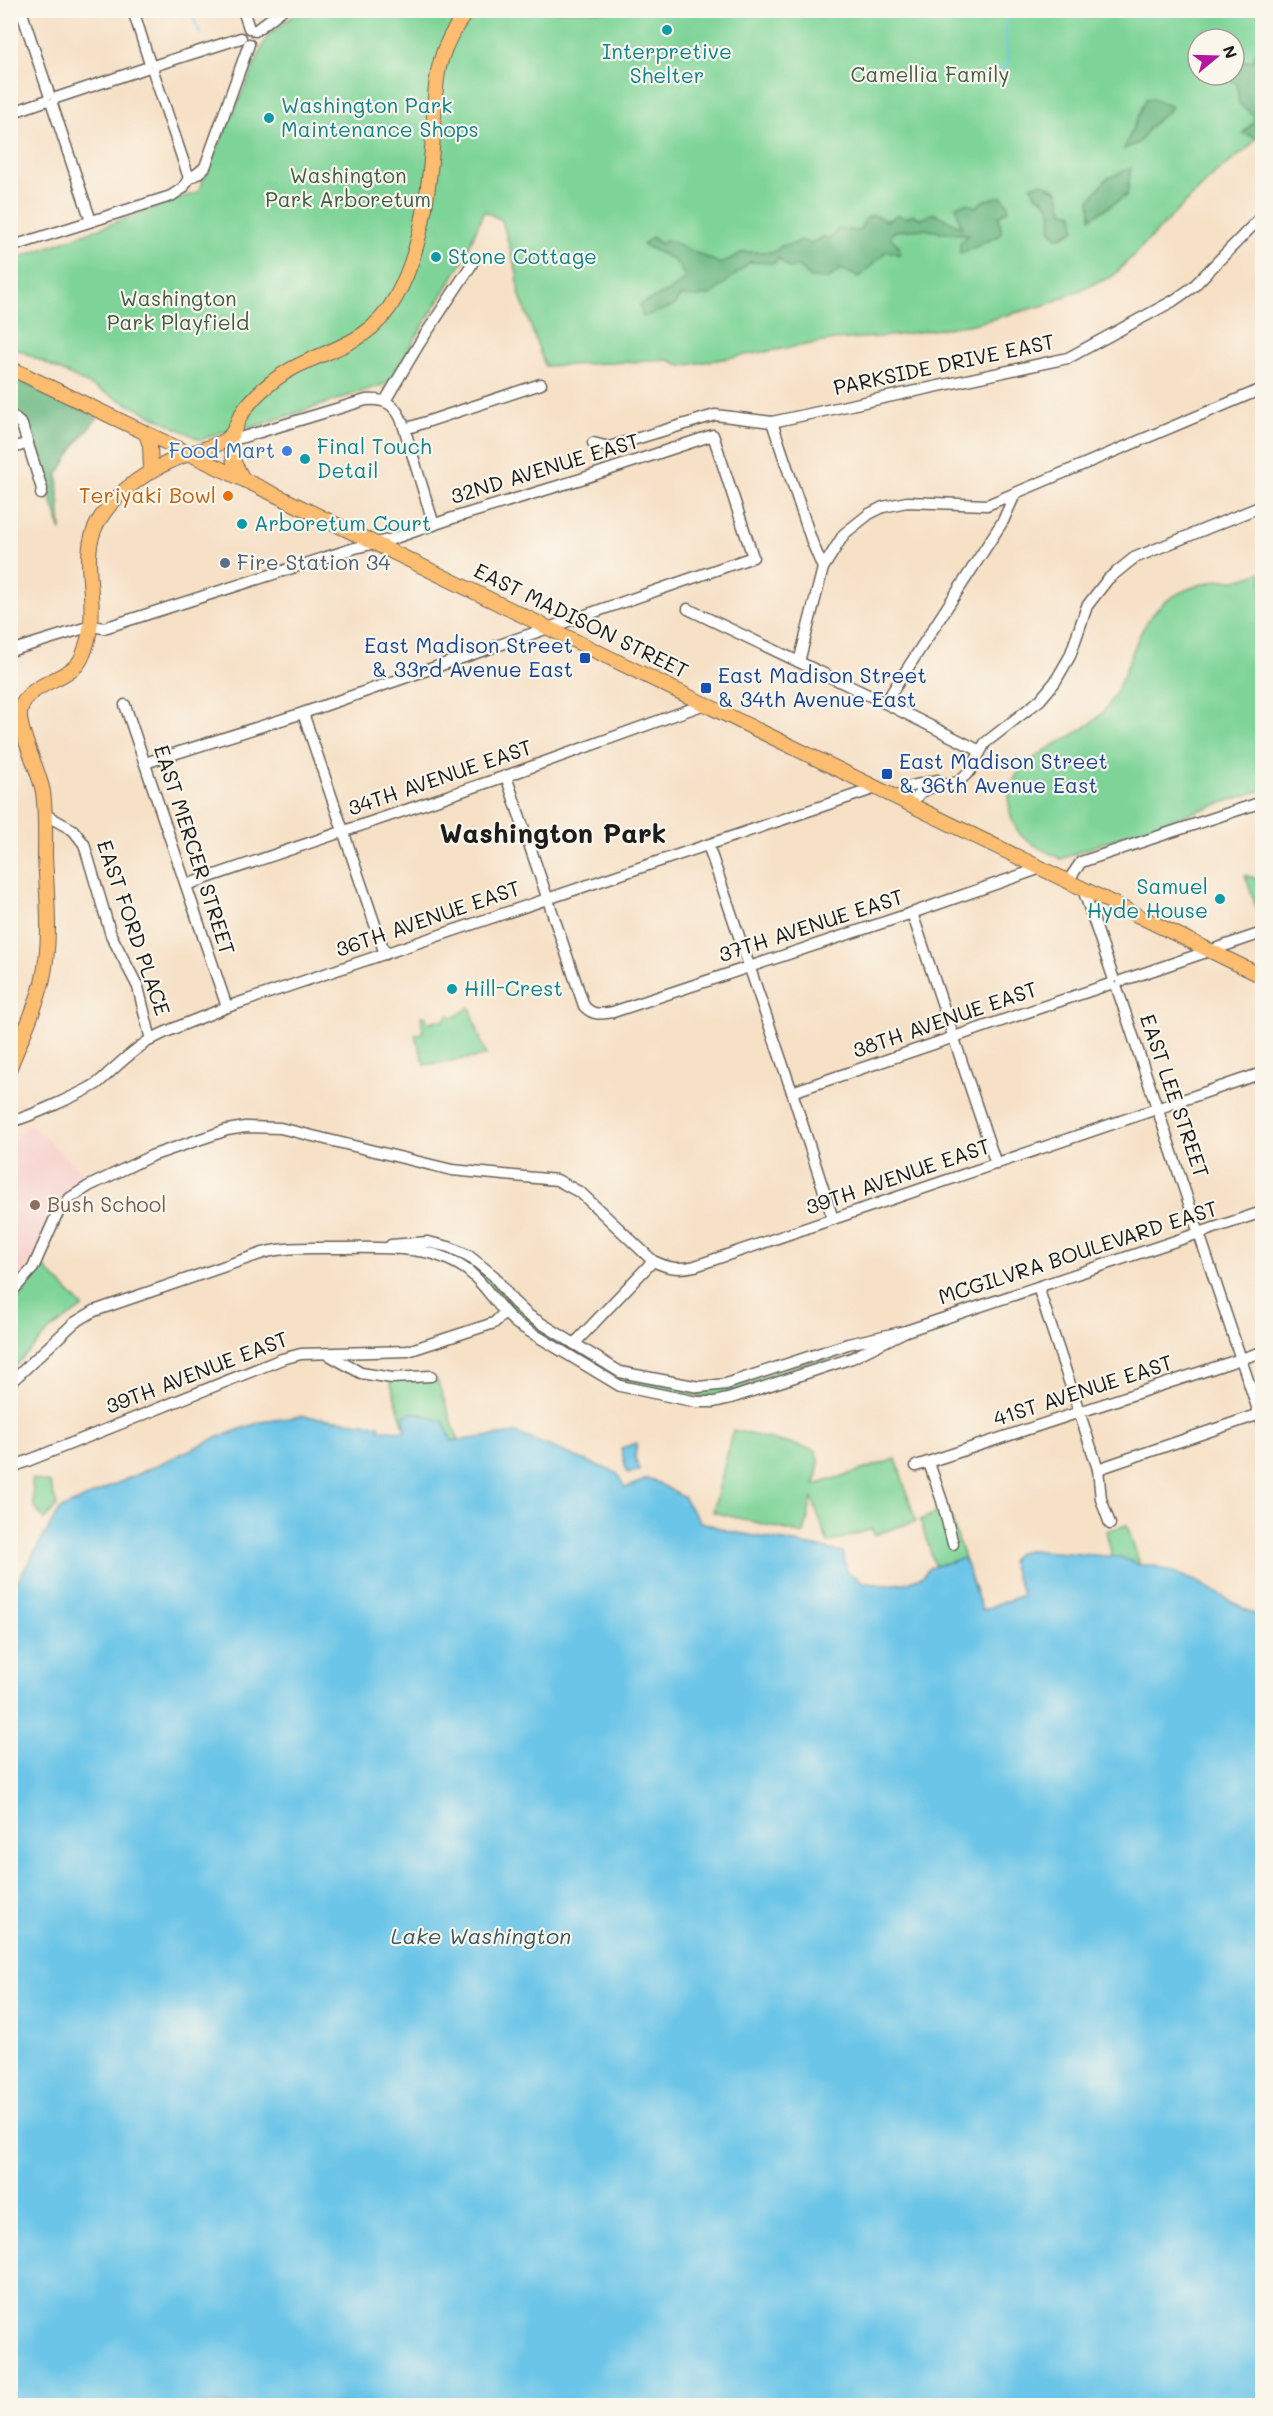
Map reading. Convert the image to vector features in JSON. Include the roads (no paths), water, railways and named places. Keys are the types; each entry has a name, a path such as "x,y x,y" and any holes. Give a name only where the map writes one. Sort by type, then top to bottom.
{"main road":[{"path":"10,1067 41,986 49,935 42,789 23,732 20,712 22,704 34,691 70,671 79,663 84,653 93,610 89,564 93,535 98,522 119,496 151,470 230,436 249,405 272,381 294,368 352,343 381,318 395,299 411,258 426,203 439,62 450,36 468,10"},
{"name":"EAST MADISON STREET","path":"10,368 243,479 1263,976"},
{"path":"146,434 150,445 151,470"},
{"path":"230,436 234,463 243,479"}],"street":[{"path":"21,10 91,221"},
{"path":"133,10 189,178"},
{"path":"243,10 252,30"},
{"path":"10,247 171,196 183,188 189,178 205,167 245,41 243,31 252,30 282,10"},
{"path":"10,113 151,66 245,41"},
{"name":"PARKSIDE DRIVE EAST","path":"593,443 609,447 715,415 772,422 1068,358 1173,301 1193,287 1263,216"},
{"path":"385,401 419,344 472,264"},
{"path":"405,429 541,384"},
{"path":"799,662 823,568 837,543 869,514 883,507 921,501 987,505 1263,389"},
{"path":"230,436 240,438 366,400 385,401 399,412 434,525"},
{"path":"10,414 22,425 42,489 41,494"},
{"path":"772,422 806,526 823,568"},
{"name":"32ND AVENUE EAST","path":"10,651 91,626 104,628 713,435 753,557 547,627"},
{"path":"10,449 27,443"},
{"path":"885,703 1003,521 1014,494"},
{"path":"905,802 911,785 964,776 970,771 980,751 992,736 1040,700 1055,682 1070,656 1087,606 1108,579 1134,558 1263,506"},
{"path":"688,609 980,751"},
{"path":"145,763 303,713 547,627"},
{"name":"34TH AVENUE EAST","path":"186,885 506,776 705,704"},
{"name":"EAST MERCER STREET","path":"125,705 227,1007"},
{"path":"303,713 385,954"},
{"path":"506,776 548,900"},
{"name":"36TH AVENUE EAST","path":"10,1121 27,1117 87,1090 98,1083 121,1060 151,1040 227,1007 876,788"},
{"path":"1068,881 1081,862 1263,802"},
{"name":"EAST FORD PLACE","path":"44,814 73,830 84,844 115,945 138,987 151,1040"},
{"path":"708,845 833,1219"},
{"name":"37TH AVENUE EAST","path":"548,900 584,1005 592,1013 599,1015 912,914 1041,868"},
{"name":"EAST LEE STREET","path":"1083,889 1261,1418"},
{"path":"912,914 996,1164"},
{"name":"38TH AVENUE EAST","path":"792,1092 1263,933"},
{"name":"39TH AVENUE EAST","path":"653,1261 668,1268 695,1266 1263,1073"},
{"path":"10,1294 33,1268 56,1216 70,1198 89,1186 151,1156 227,1130 245,1127 280,1128 452,1170 557,1180 581,1193 653,1261 574,1344"},
{"name":"MCGILVRA BOULEVARD EAST","path":"367,1248 417,1242 438,1244 459,1251 486,1268 513,1301 528,1315 625,1374 706,1388 726,1384 848,1344 906,1331 1263,1212"},
{"name":"MCGILVRA BOULEVARD EAST","path":"10,1383 74,1323 104,1306 269,1251 290,1248 367,1248 420,1252 445,1258 468,1271 478,1280 504,1313 517,1324 614,1384 627,1389 697,1401 714,1402 730,1398 852,1358 906,1331"},
{"path":"1038,1287 1098,1469 1101,1498 1110,1524"},
{"name":"39TH AVENUE EAST","path":"10,1468 282,1359 301,1354 408,1351 494,1323 504,1313"},
{"path":"848,1344 852,1358"},
{"name":"41ST AVENUE EAST","path":"916,1466 1263,1352"},
{"path":"327,1354 361,1373 392,1378 431,1376"},
{"path":"1098,1469 1261,1418"},
{"path":"929,1463 942,1500 953,1544"}],"water":[{"name":"Lake Washington","path":"414,1412 443,1421 452,1441 516,1433 617,1473 625,1488 647,1479 653,1480 683,1497 699,1521 728,1531 843,1552 847,1572 864,1582 883,1585 906,1583 923,1576 929,1568 964,1558 982,1610 1023,1595 1010,1561 1017,1553 1026,1550 1120,1557 1140,1565 1153,1565 1198,1582 1262,1619 1262,2405 11,2405 10,1617 15,1611 12,1591 59,1510 216,1438 261,1422 303,1416 379,1425 380,1430 405,1431 404,1416"},
{"path":"637,1443 635,1457 639,1470 627,1473 621,1448"}],"waterway":[{"path":"191,10 200,34"},
{"path":"990,76 1002,70 1007,63 1007,10"}],"place":[{"name":"Interpretive Shelter","path":"667,30"},
{"name":"Washington Park Maintenance Shops","path":"269,118"},
{"name":"Stone Cottage","path":"436,257"},
{"name":"Food Mart","path":"287,451"},
{"name":"Final Touch Detail","path":"305,459"},
{"name":"Teriyaki Bowl","path":"228,496"},
{"name":"Arboretum Court","path":"242,524"},
{"name":"Fire Station 34","path":"225,563"},
{"name":"East Madison Street & 33rd Avenue East","path":"585,658"},
{"name":"East Madison Street & 34th Avenue East","path":"706,688"},
{"name":"East Madison Street & 36th Avenue East","path":"887,774"},
{"name":"Samuel Hyde House","path":"1220,899"},
{"name":"Hill-Crest","path":"452,989"},
{"name":"Bush School","path":"35,1205"}],"district":[{"name":"Washington Park","path":"553,834"}],"park label":[{"name":"Camellia Family","path":"930,75"},
{"name":"Washington Park Arboretum","path":"348,188"},
{"name":"Washington Park Playfield","path":"178,311"}]}
